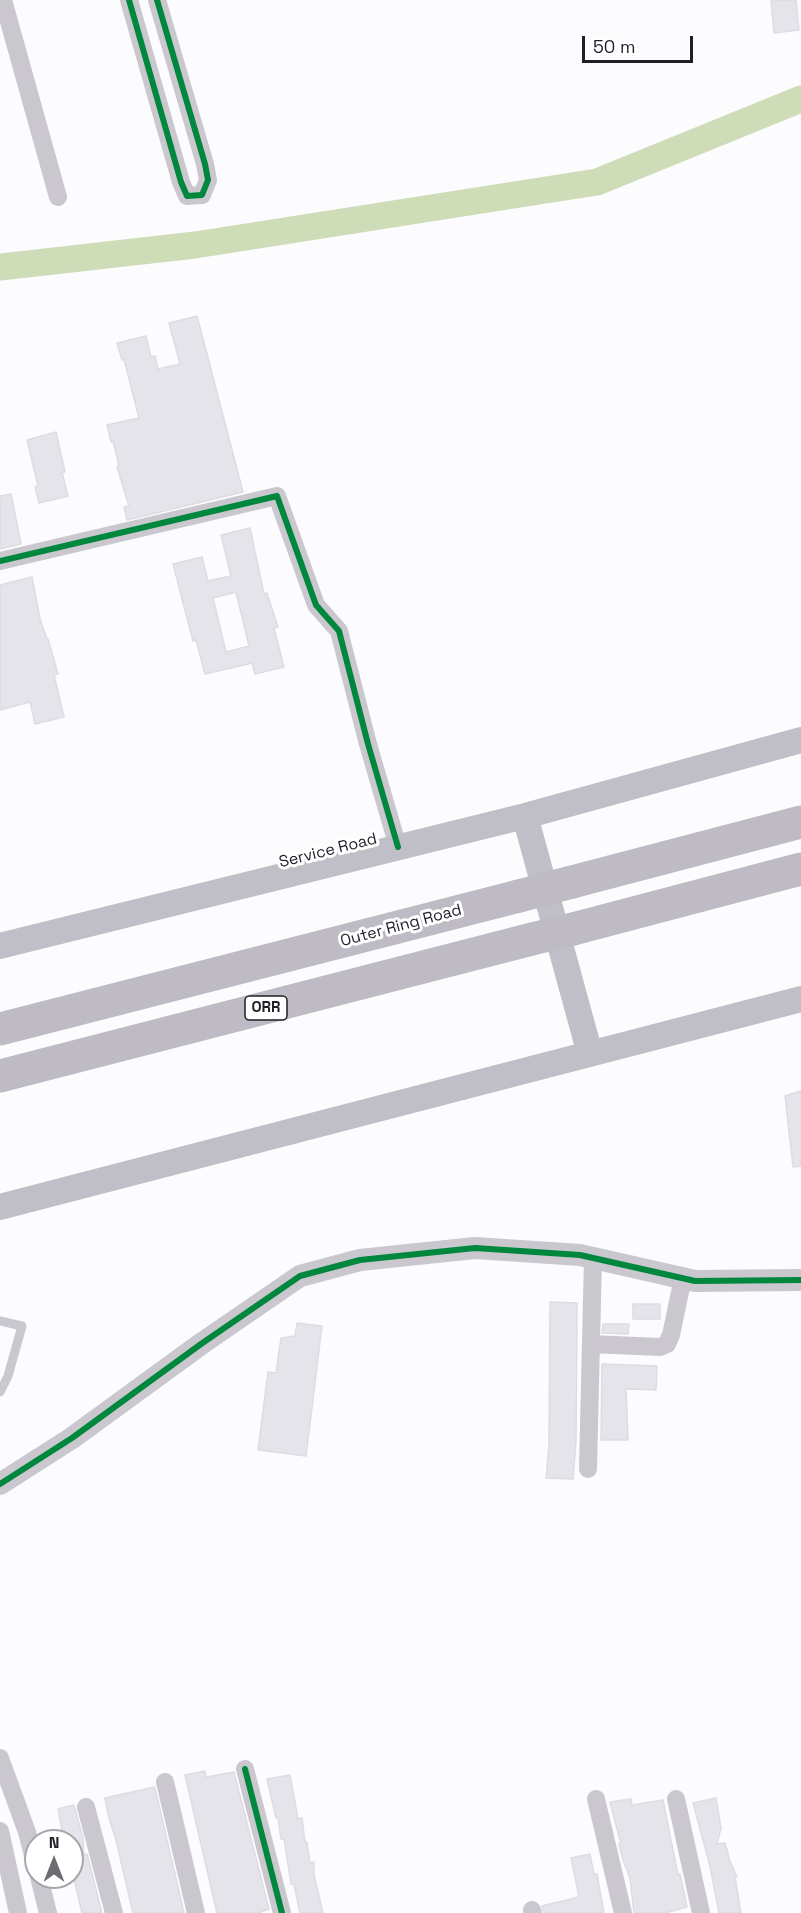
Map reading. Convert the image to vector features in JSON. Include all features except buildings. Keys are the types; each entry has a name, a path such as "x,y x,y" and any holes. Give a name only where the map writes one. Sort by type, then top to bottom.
{"highway":[{"name":"Outer Ring Road","path":"0,1029 801,822"},
{"name":"ORR","path":"0,1076 801,870"}],"main road":[{"name":"Service Road","path":"0,946 525,816 801,740"},
{"path":"525,816 590,1054"},
{"path":"0,1208 801,999"}],"street":[{"path":"3,0 58,196"},
{"path":"129,0 181,182 187,196 202,195 208,180 205,164 157,0"},
{"path":"0,561 278,496 316,605 339,632 398,847"},
{"path":"0,1484 72,1438 201,1344 300,1276 360,1260 475,1248 580,1255 695,1281 801,1280"},
{"path":"588,1469 593,1258"},
{"path":"591,1344 660,1347 667,1344 683,1278"},
{"path":"0,1758 26,1829"},
{"path":"244,1769 282,1913"},
{"path":"165,1782 196,1913"},
{"path":"596,1799 623,1913"},
{"path":"676,1799 701,1913"},
{"path":"87,1807 114,1913"},
{"path":"18,1913 0,1838 24,1833"},
{"path":"42,1889 48,1913"}],"lane":[{"path":"0,1321 22,1326 0,1392"}],"waterway":[{"path":"0,267 195,245 597,182 801,99"}],"cycle path":[{"path":"129,0 181,182 187,196 202,195 208,180 205,164 157,0"},
{"path":"0,561 277,496 316,605 339,631 398,847"},
{"path":"0,1484 72,1438 201,1344 300,1276 360,1260 475,1248 580,1255 695,1281 801,1280"},
{"path":"245,1769 282,1913"}]}
